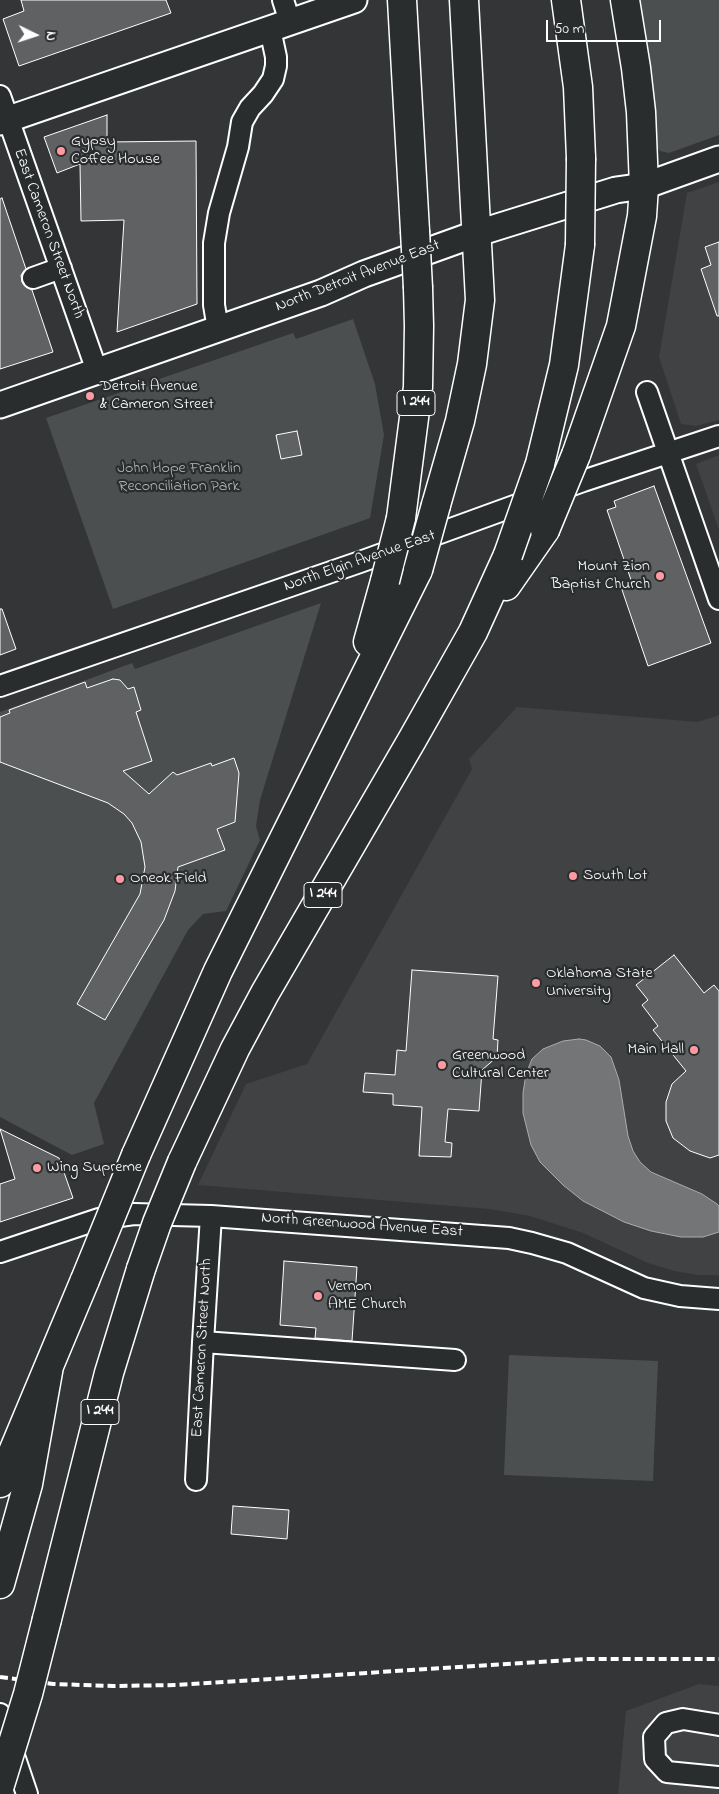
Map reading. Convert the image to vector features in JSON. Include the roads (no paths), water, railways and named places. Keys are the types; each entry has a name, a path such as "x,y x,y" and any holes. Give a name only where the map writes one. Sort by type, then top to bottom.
{"highway":[{"path":"292,823 418,570 460,421 475,348 480,300 478,233 464,0"},
{"name":"I 244","path":"0,1785 28,1694 109,1373 157,1222 221,1077 261,1000 473,632 508,555 540,464 564,365 580,245 581,158 578,87 566,0"},
{"path":"473,632 545,530 576,455 622,326 638,245 644,186 641,112 635,59 625,0"},
{"name":"I 244","path":"0,1483 136,1156 214,979 292,823 338,722 360,664 385,581 400,518 418,387 418,288 402,6"},
{"path":"0,1584 28,1484 49,1366"},
{"path":"16,1794 28,1694"}],"main road":[{"path":"4,121 281,17 354,0"},
{"name":"North Detroit Avenue East","path":"0,405 320,293 364,274 478,233 616,190 644,186 719,159"}],"street":[{"path":"218,329 214,305 214,243 219,213 238,147 242,122 250,108 273,79 281,17"},
{"name":"East Cameron Street North","path":"0,96 4,121 61,268 97,371"},
{"path":"34,278 61,268"},
{"path":"647,392 719,599"},
{"name":"North Elgin Avenue East","path":"0,686 360,562 583,481 719,436"},
{"name":"North Greenwood Avenue East","path":"0,1252 99,1219 134,1214 212,1216 509,1238 567,1253 644,1288 680,1296 719,1299"},
{"name":"East Cameron Street North","path":"196,1480 212,1216"},
{"path":"203,1342 455,1360"},
{"path":"0,1714 27,1794"},
{"path":"719,1726 683,1719 666,1723 654,1737 655,1760 667,1772 719,1777"}],"railway":[{"path":"0,1677 53,1684 113,1686 177,1685 585,1659 719,1659"}],"place":[{"name":"Gypsy Coffee House","path":"61,151"},
{"name":"Detroit Avenue & Cameron Street","path":"90,396"},
{"name":"Mount Zion Baptist Church","path":"660,576"},
{"name":"South Lot","path":"573,876"},
{"name":"Oneok Field","path":"120,879"},
{"name":"Oklahoma State University","path":"536,983"},
{"name":"Main Hall","path":"694,1050"},
{"name":"Greenwood Cultural Center","path":"442,1065"},
{"name":"Wing Supreme","path":"37,1168"},
{"name":"Vernon AME Church","path":"318,1296"}],"park label":[{"name":"John Hope Franklin Reconciliation Park","path":"179,478"}]}
